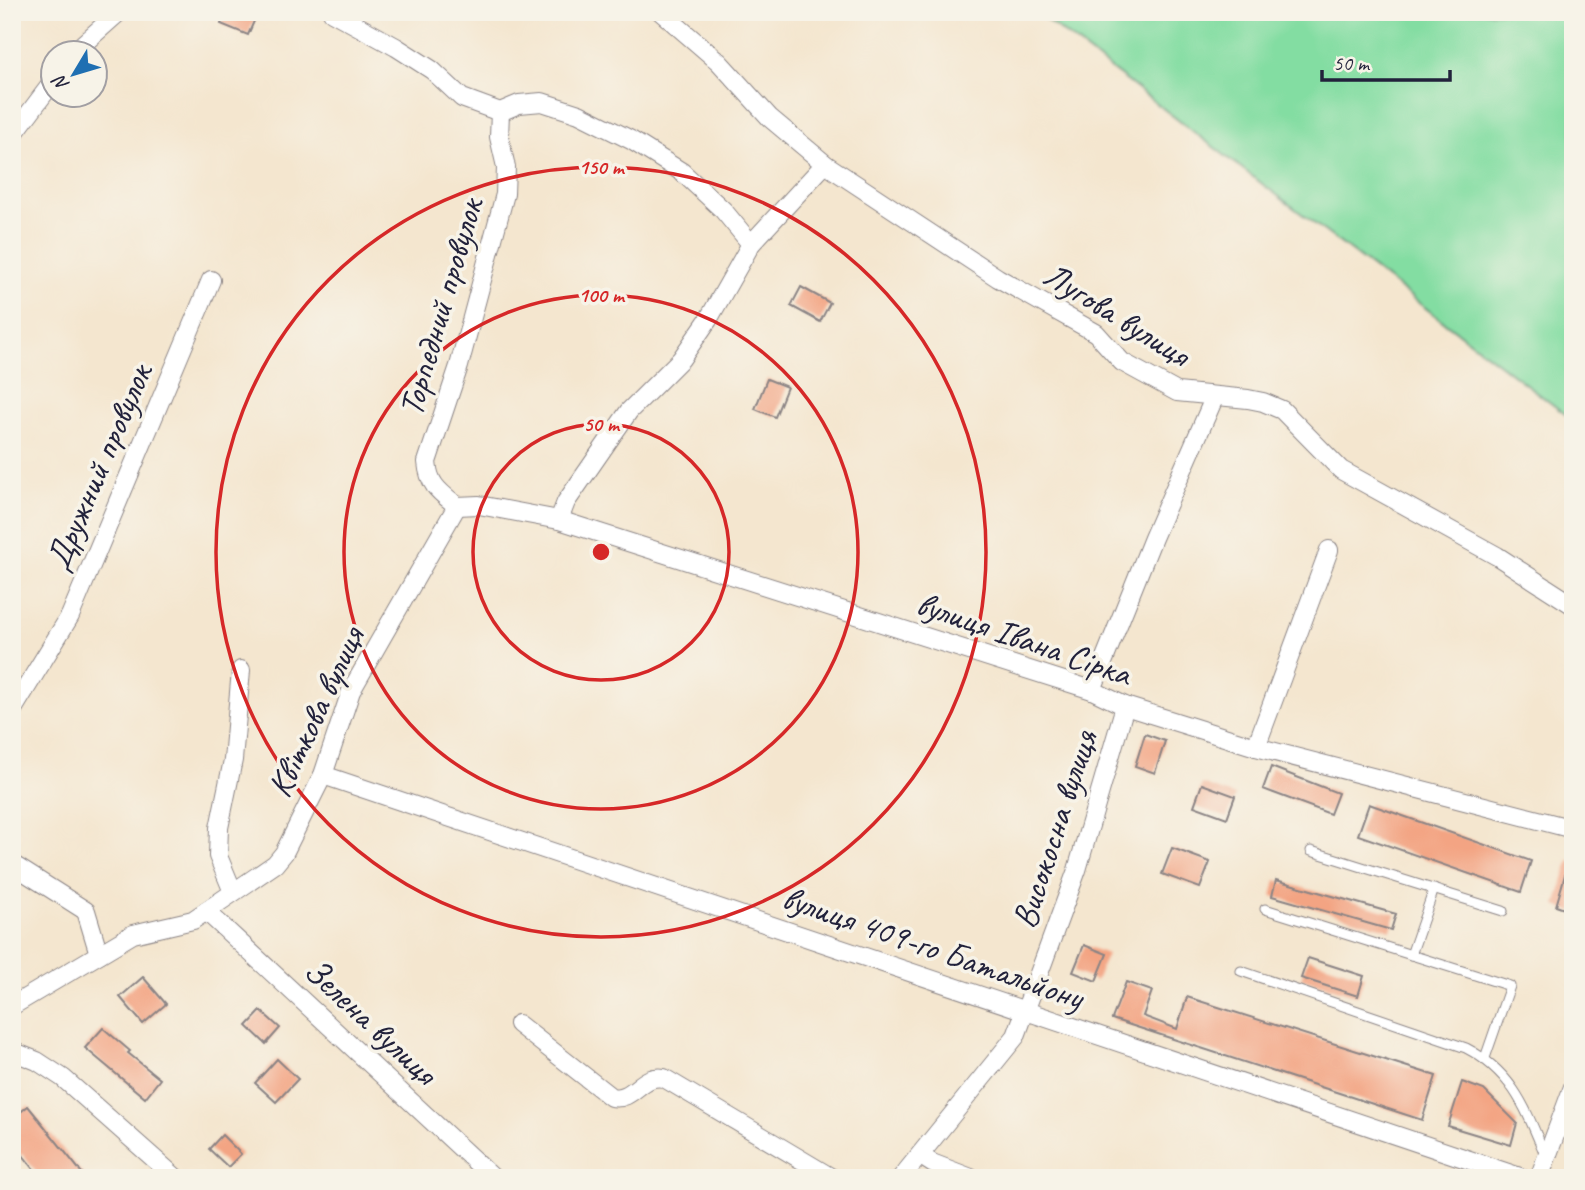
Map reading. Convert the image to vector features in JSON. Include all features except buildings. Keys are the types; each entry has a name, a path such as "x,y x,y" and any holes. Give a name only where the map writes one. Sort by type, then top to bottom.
{"street":[{"path":"90,38 119,12"},
{"path":"332,12 432,70 462,98 500,112 519,104 542,102 579,114 631,140 682,172 723,210 751,244"},
{"name":"Лугова вулиця","path":"662,12 719,62 770,118 825,164 998,278 1096,333 1122,362 1177,392 1264,402 1282,410 1341,470 1497,556 1573,605"},
{"path":"12,136 38,102"},
{"name":"Торпедний провулок","path":"457,506 440,492 429,478 427,463 459,366 505,194 506,167 499,138 500,112"},
{"path":"558,520 566,502 629,411 681,359 709,320 751,244 825,164"},
{"name":"Дружний провулок","path":"12,711 17,692 70,616 211,280"},
{"path":"1092,690 1153,538 1215,396"},
{"name":"вулиця Івана Сірка","path":"457,506 479,505 558,520 1092,690 1125,706 1256,747 1573,829"},
{"name":"Квіткова вулиця","path":"12,1006 132,934 193,920 275,864 284,853 323,775 351,691 457,506"},
{"path":"1256,747 1329,550"},
{"name":"Квіткова вулиця","path":"233,892 218,856 219,828 233,760 241,670"},
{"name":"Високосна вулиця","path":"901,1178 1016,1036 1077,870 1125,706"},
{"name":"вулиця 409-го Батальйону","path":"323,775 1523,1178"},
{"path":"12,864 86,911 99,954"},
{"name":"Зелена вулиця","path":"206,911 494,1178"},
{"path":"518,1024 611,1097 626,1097 649,1078 664,1078 832,1178"},
{"path":"12,1051 37,1061 63,1078 176,1178"},
{"path":"1539,1178 1573,1087"},
{"path":"921,1156 971,1178"}],"lane":[{"path":"1311,851 1503,911"},
{"path":"1411,955 1434,889"},
{"path":"1265,909 1510,986 1485,1058"},
{"path":"1241,971 1466,1048 1485,1058 1504,1075 1519,1098 1547,1159"}],"green space":[{"path":"1036,12 1573,12 1573,420"}]}
